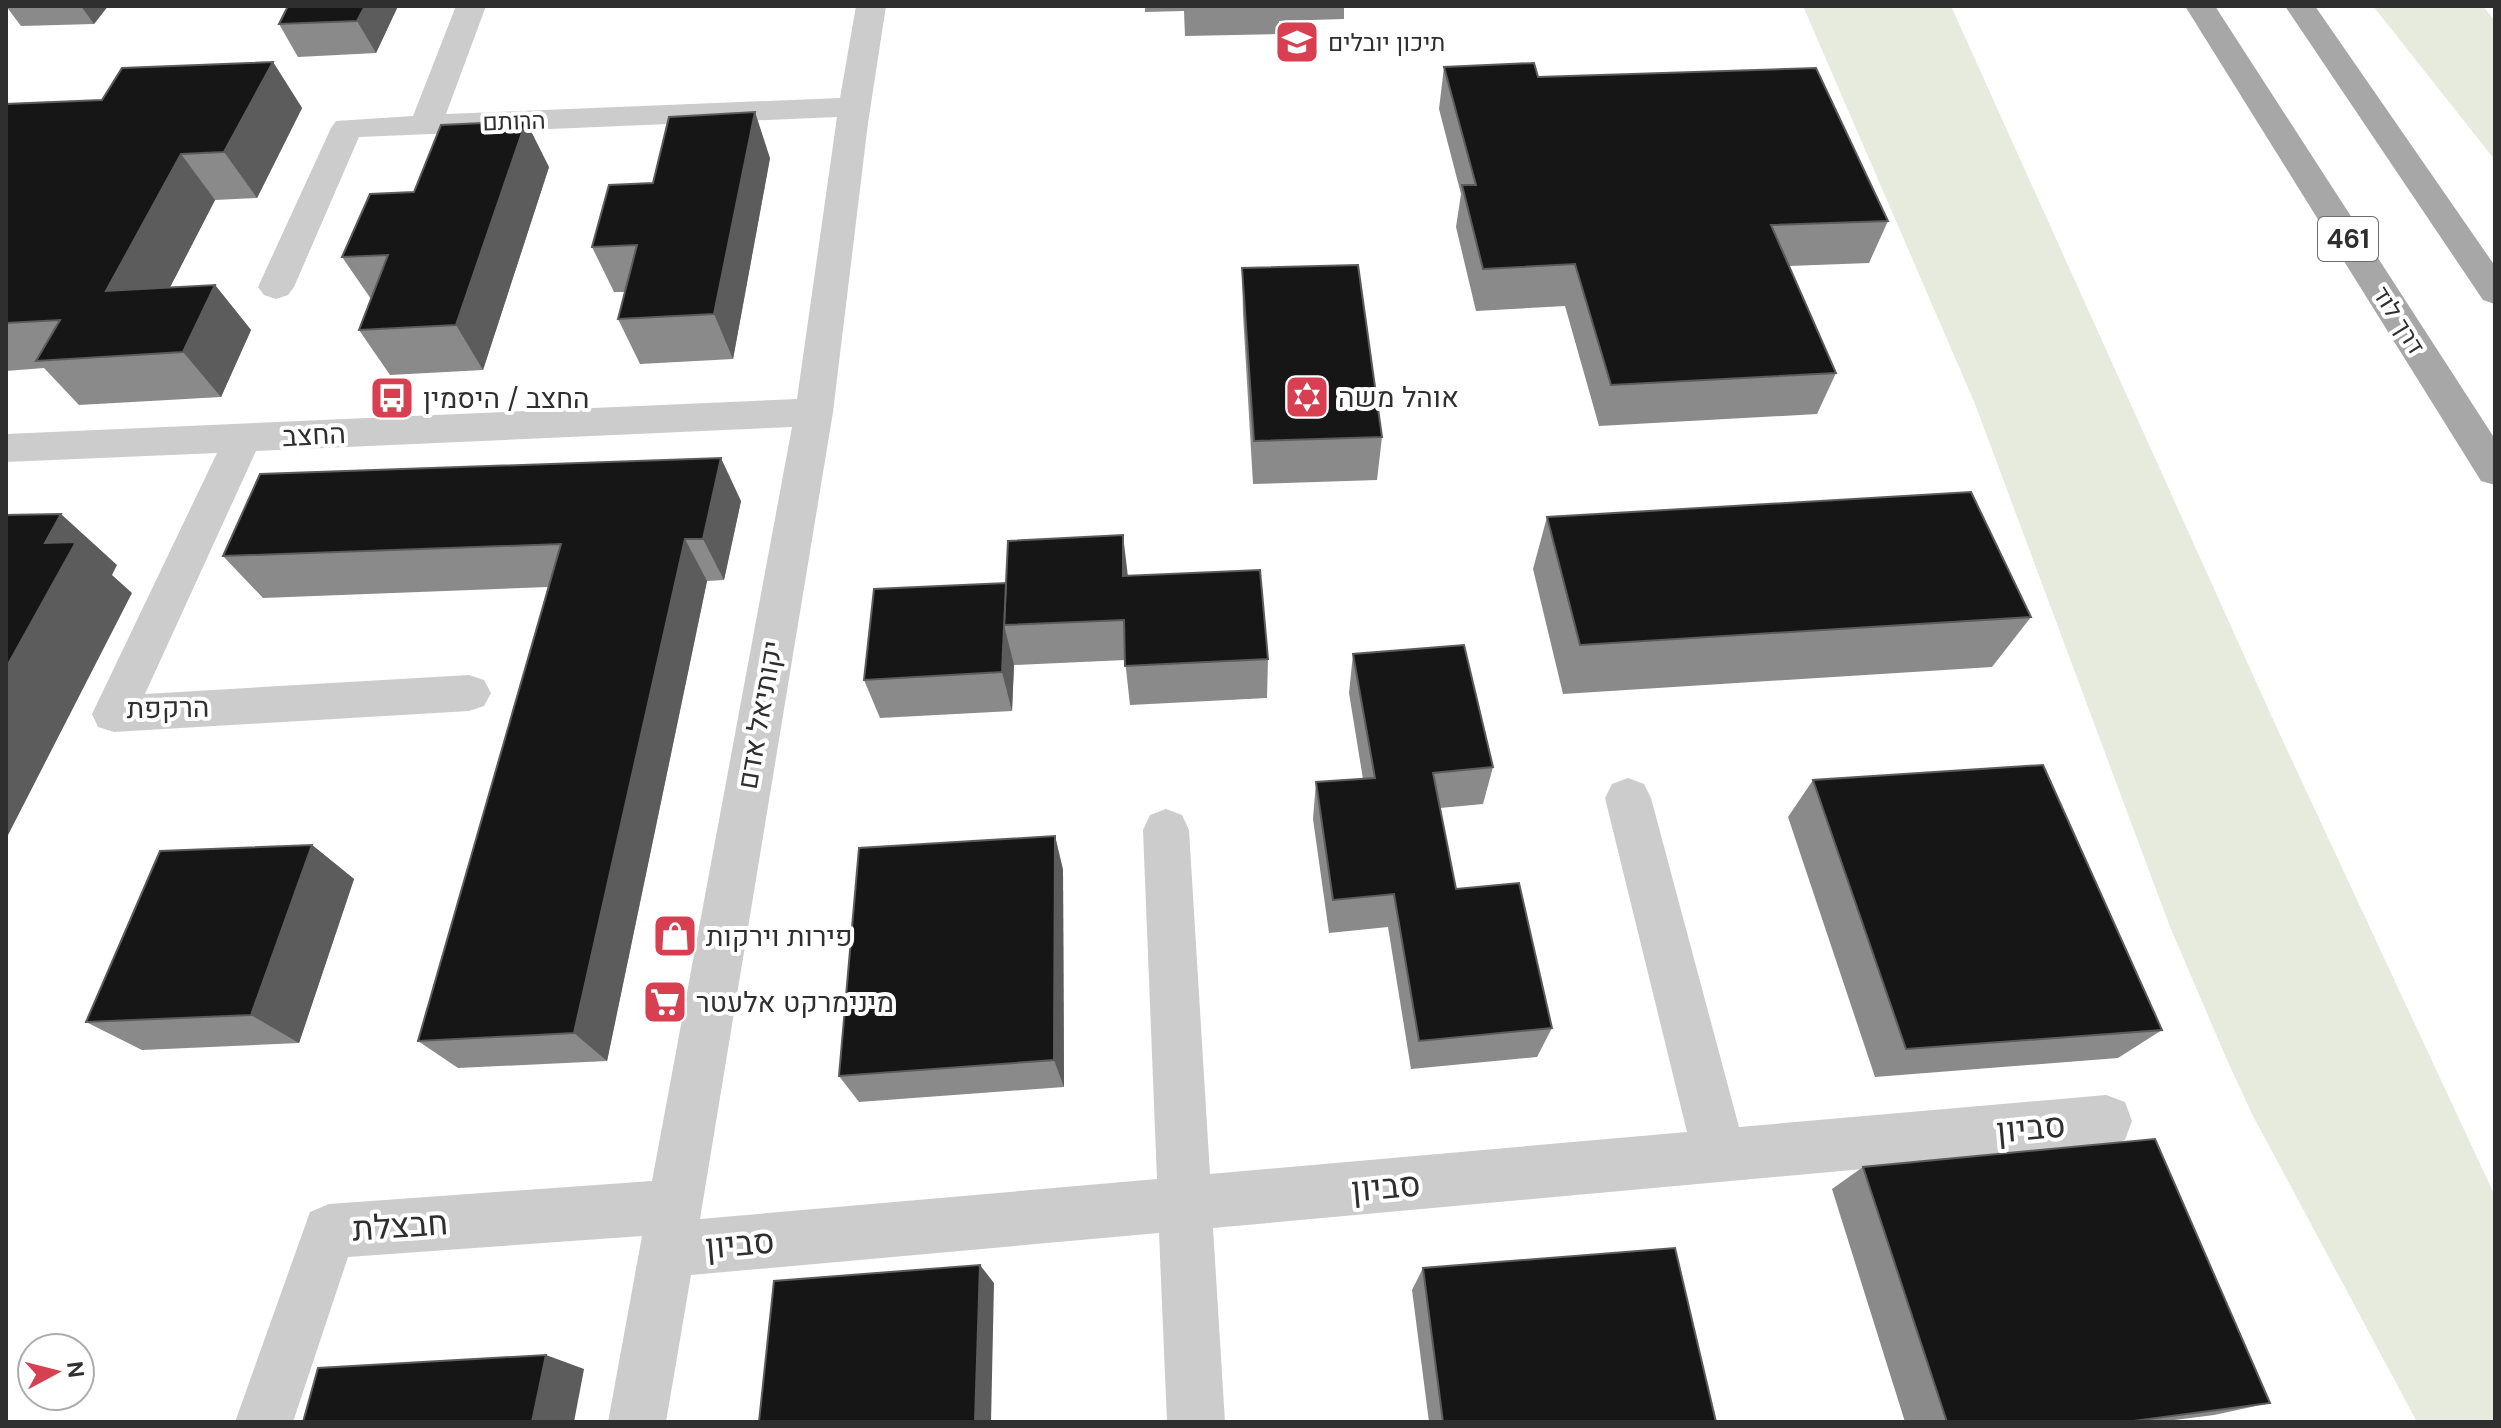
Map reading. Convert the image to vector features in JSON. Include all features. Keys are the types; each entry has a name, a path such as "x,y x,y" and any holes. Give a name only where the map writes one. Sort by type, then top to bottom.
{"main road":[{"name":"דרך לוד","path":"2200,6 2495,471"},
{"path":"2300,6 2495,292"}],"street":[{"path":"426,124 471,6"},
{"name":"יקותיאל אדם","path":"637,1422 814,412 854,107 871,6"},
{"name":"הרותם","path":"276,287 347,128 854,107"},
{"name":"החצב","path":"6,448 814,412"},
{"name":"הרקפת","path":"243,438 114,714 469,693"},
{"path":"1628,798 1720,1157"},
{"path":"1166,830 1196,1422"},
{"name":"סביון","path":"669,1229 1186,1205 2106,1121"},
{"name":"חבצלת","path":"264,1422 329,1231 669,1229"}],"shaded area":[{"path":"1803,6 1951,6 2276,726 2495,1196 2495,1422 2417,1422 2252,1114 2170,927 1975,404"},
{"path":"2373,6 2483,6 2495,21 2495,160"}],"building":[{"path":"288,6 365,6 357,21 279,24"},
{"path":"273,62 224,152 181,154 106,291 215,285 183,352 36,361 60,320 6,323 6,104 102,100 122,68"},
{"path":"1534,63 1538,77 1816,68 1888,221 1771,225 1836,373 1611,385 1575,264 1483,269 1462,185 1476,185 1444,67"},
{"path":"755,112 714,314 618,319 637,245 592,247 609,185 653,183 669,117"},
{"path":"526,121 456,325 359,330 388,255 342,257 370,194 414,192 441,125"},
{"name":"אוהל משה","path":"1358,265 1382,437 1254,441 1242,268"},
{"path":"721,458 703,539 685,539 574,1033 418,1041 561,544 223,556 260,474"},
{"path":"1971,492 2031,617 1580,645 1547,517"},
{"path":"61,514 45,543 76,542 6,668 6,515"},
{"path":"1123,535 1123,576 1260,570 1268,659 1125,666 1124,620 1004,625 1008,541"},
{"path":"1006,583 1002,672 864,680 874,589"},
{"path":"1464,645 1493,767 1433,773 1456,889 1519,883 1552,1028 1419,1041 1394,894 1333,900 1316,782 1375,778 1353,654"},
{"path":"2043,765 2162,1030 1906,1049 1813,780"},
{"path":"1055,836 1054,1060 839,1076 859,848"},
{"path":"312,845 251,1015 86,1022 160,851"},
{"path":"2155,1139 2270,1403 2126,1422 1947,1422 1863,1167"},
{"path":"1675,1248 1716,1422 1443,1422 1423,1268"},
{"path":"980,1265 975,1422 759,1422 774,1281"},
{"path":"546,1355 532,1422 303,1422 318,1368"}],"place":[{"name":"תיכון יובלים","path":"1297,42"},
{"name":"אוהל משה","path":"1307,397"},
{"name":"החצב / היסמין","path":"392,398"},
{"name":"פירות וירקות","path":"675,936"},
{"name":"מינימרקט אלעטר","path":"665,1002"}]}
